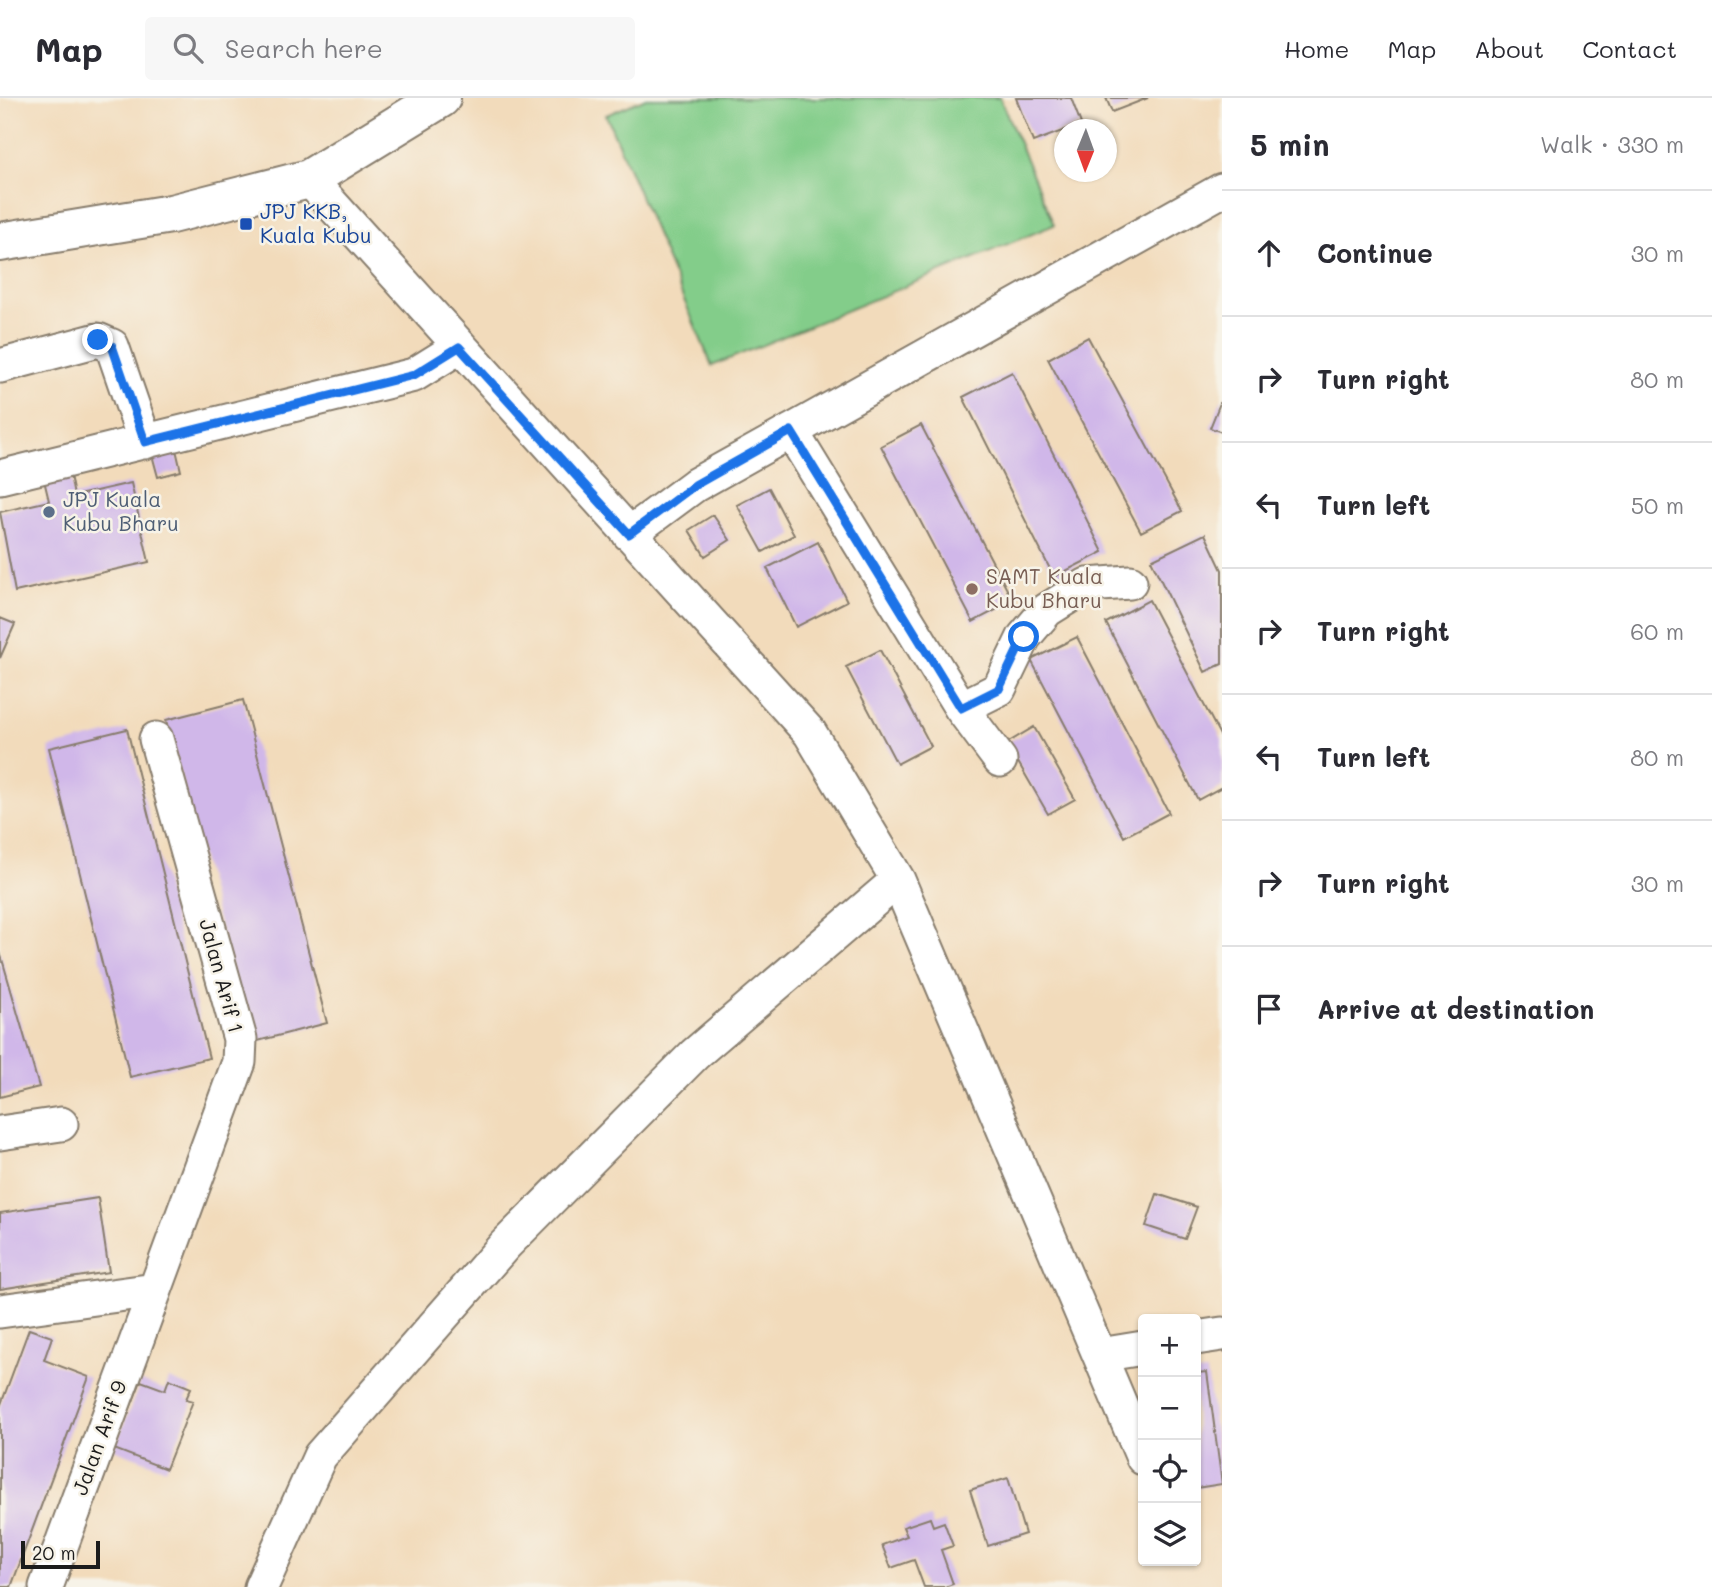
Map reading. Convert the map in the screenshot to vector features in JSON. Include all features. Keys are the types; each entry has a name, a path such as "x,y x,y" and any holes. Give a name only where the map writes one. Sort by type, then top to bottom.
{"main road":[{"path":"0,242 171,214 309,179 441,98"}],"street":[{"path":"309,179 810,733 898,880 1138,1446"},
{"path":"629,534 695,485 1222,190"},
{"path":"0,366 98,340 112,346 145,442"},
{"path":"0,477 414,375 459,347"},
{"path":"791,431 961,708 1000,760"},
{"path":"961,708 999,689 1024,637 1047,610 1087,586 1130,582"},
{"name":"Jalan Arif 1","path":"155,1290 239,1062 240,1039 156,738"},
{"path":"261,1587 320,1456 505,1245 695,1054 898,880"},
{"path":"0,1133 61,1124"},
{"path":"0,1311 155,1290"},
{"name":"Jalan Arif 9","path":"46,1587 155,1290"},
{"path":"1201,1337 1222,1334"},
{"path":"1100,1355 1138,1349"}],"green space":[{"path":"646,98 1000,98 1054,225 712,366 606,115"}],"building":[{"path":"1016,98 1071,98 1079,119 1054,119 1054,134 1033,142"},
{"path":"1106,98 1148,98 1112,112"},
{"path":"1088,337 1182,511 1141,532 1048,359"},
{"path":"1012,372 1103,552 1054,577 963,397"},
{"path":"1222,398 1222,432 1210,428"},
{"path":"921,425 1013,601 973,622 881,446"},
{"path":"175,445 181,471 158,477 151,451"},
{"path":"70,475 74,496 131,483 149,562 15,592 0,512 49,501 44,480"},
{"path":"769,488 794,535 763,552 737,505"},
{"path":"713,515 730,540 705,556 689,530"},
{"path":"1205,534 1222,570 1222,664 1205,672 1151,560"},
{"path":"818,542 847,601 796,627 767,568"},
{"path":"1149,600 1222,739 1222,787 1198,800 1106,623"},
{"path":"0,618 15,624 0,658"},
{"path":"1077,637 1169,813 1124,837 1031,660"},
{"path":"880,650 931,746 897,764 846,667"},
{"path":"243,700 327,1023 250,1043 166,720"},
{"path":"1034,727 1075,799 1048,814 1007,743"},
{"path":"127,729 209,1058 130,1077 49,748"},
{"path":"0,952 39,1087 0,1097"},
{"path":"1157,1194 1197,1207 1185,1239 1146,1226"},
{"path":"98,1198 109,1272 0,1289 0,1213"},
{"path":"29,1329 52,1337 44,1360 89,1377 11,1587 0,1587 0,1407"},
{"path":"1207,1372 1222,1484 1201,1487 1201,1377 1201,1373"},
{"path":"169,1379 191,1388 186,1399 193,1401 166,1469 114,1449 141,1381 165,1390"},
{"path":"1008,1478 1025,1534 988,1546 970,1490"},
{"path":"930,1518 933,1526 944,1522 953,1546 941,1550 953,1584 945,1587 924,1587 914,1560 891,1568 882,1545 907,1536 903,1527"}],"place":[{"name":"JPJ KKB, Kuala Kubu","path":"246,224"},
{"name":"JPJ Kuala Kubu Bharu","path":"49,512"},
{"name":"SAMT Kuala Kubu Bharu","path":"972,589"}],"route":[{"path":"98,340 112,346 145,442 414,375 459,347 629,534 695,485 791,431 961,708 999,689 1024,637"}]}
